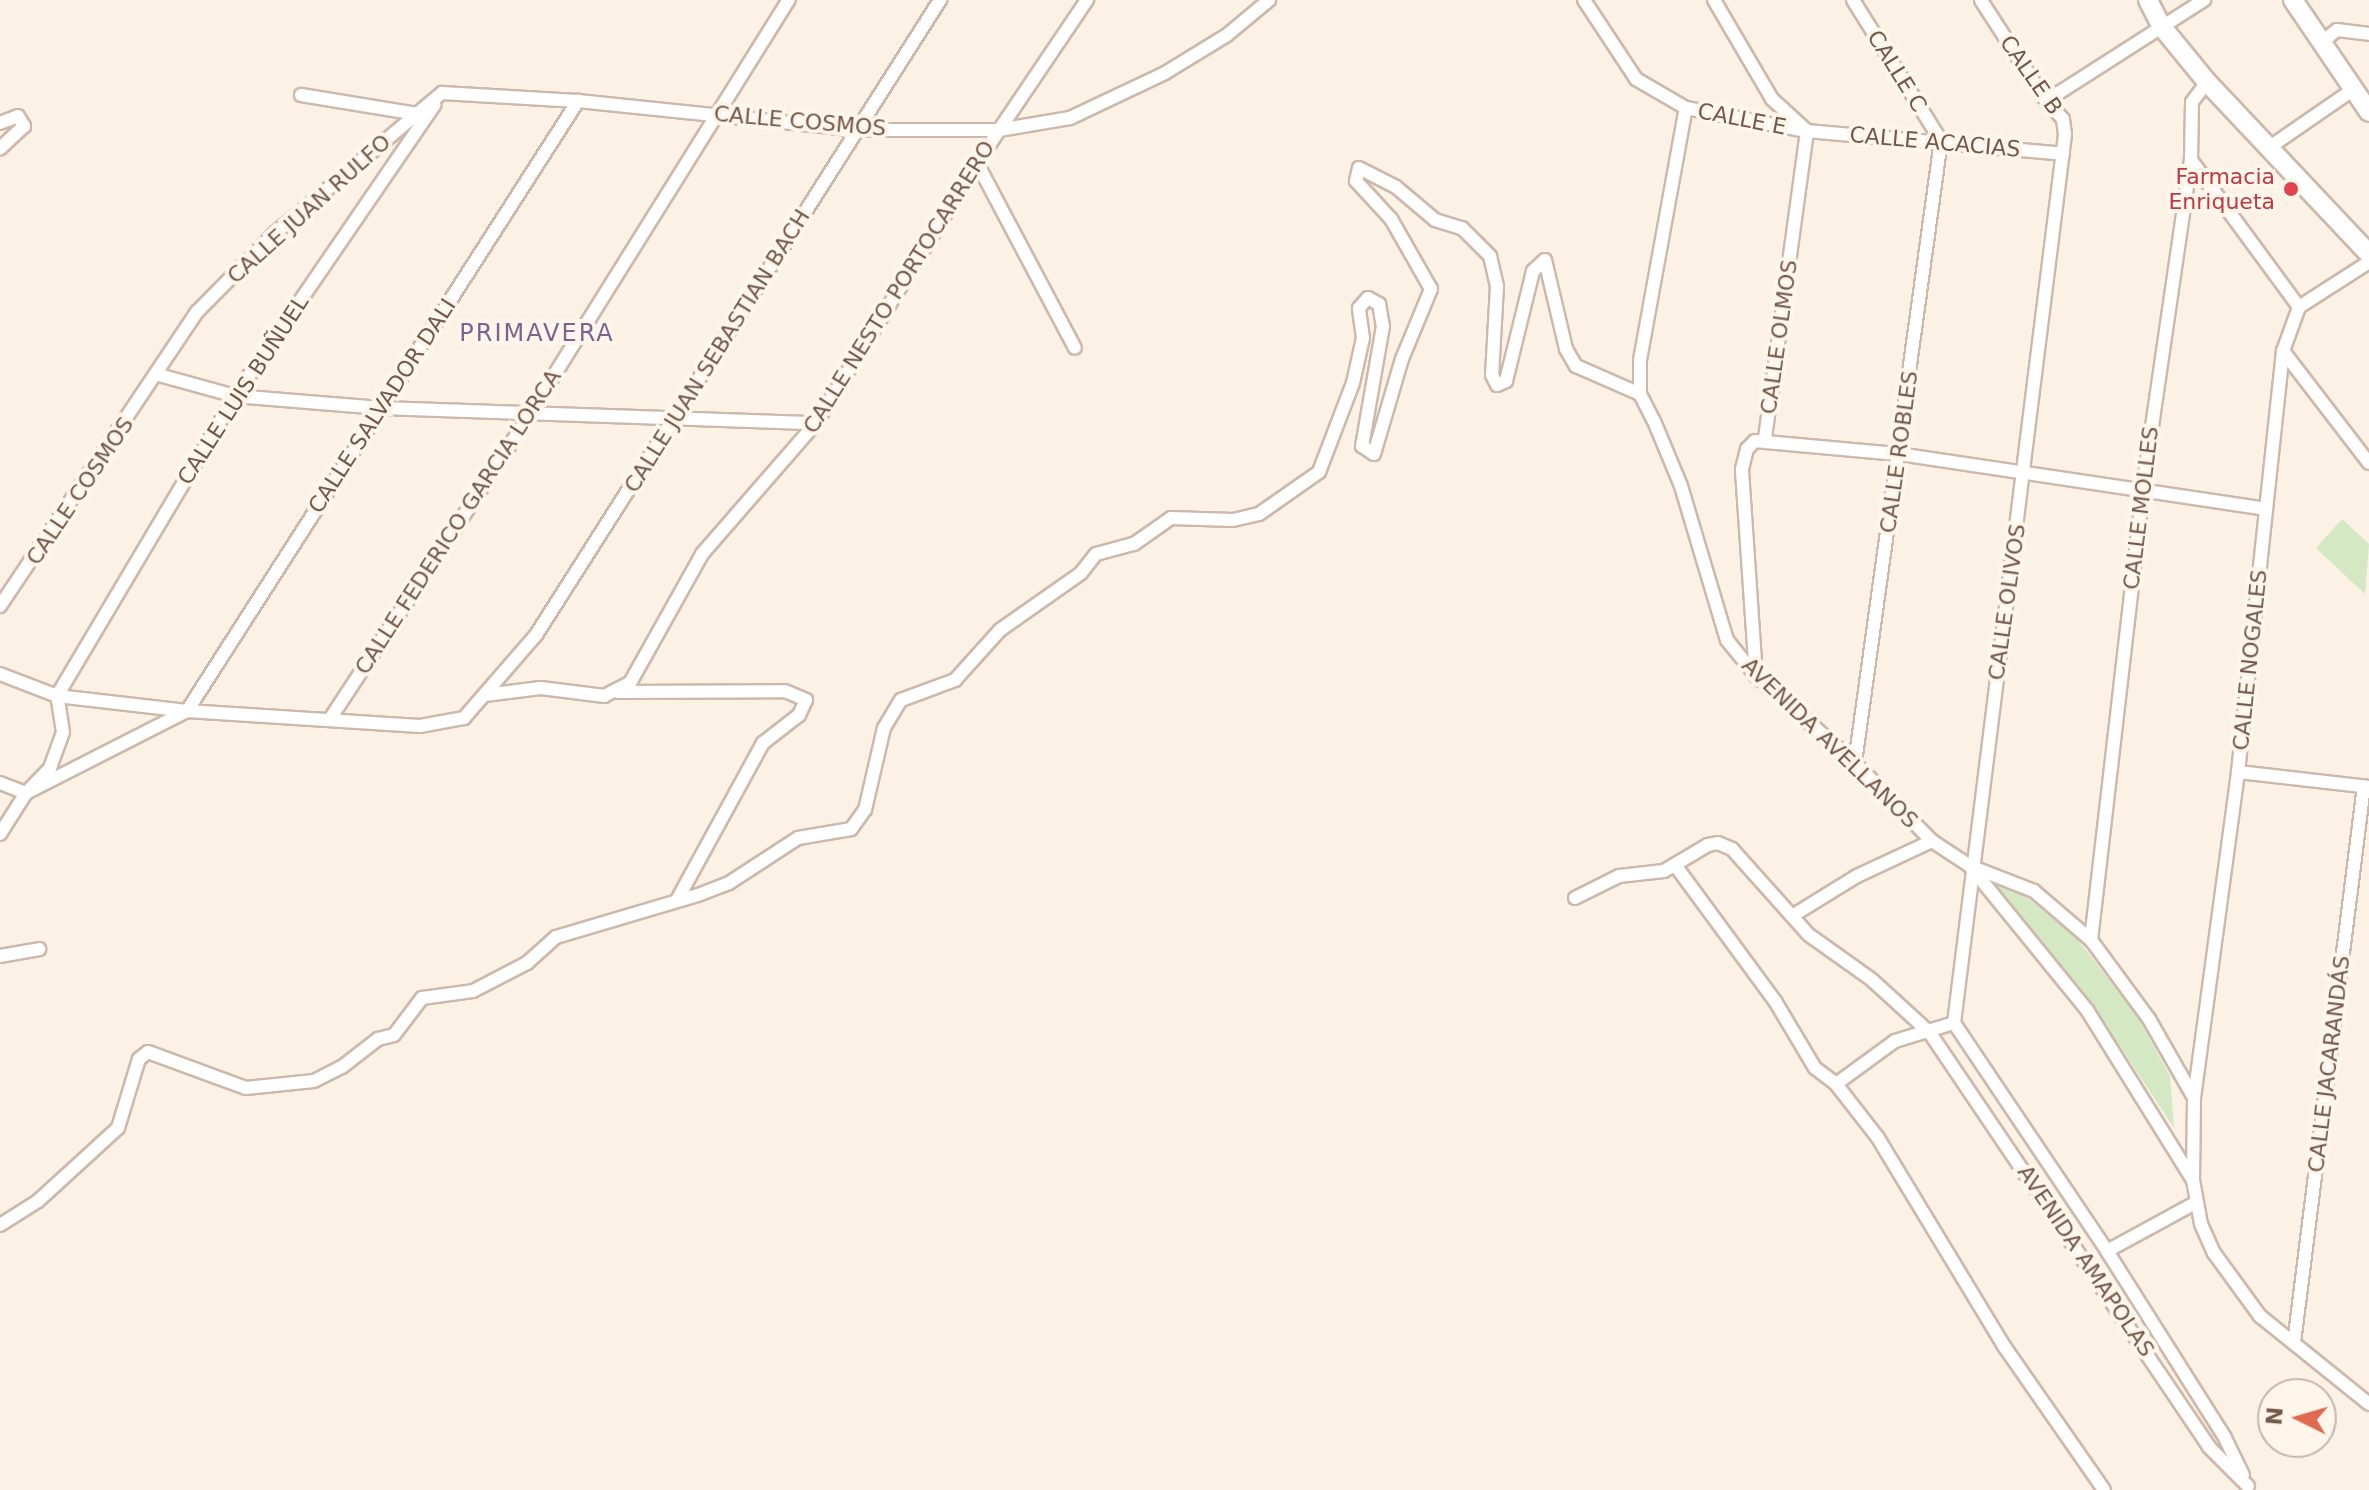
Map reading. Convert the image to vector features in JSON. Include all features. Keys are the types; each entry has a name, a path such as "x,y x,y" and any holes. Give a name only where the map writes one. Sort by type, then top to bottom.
{"main road":[{"path":"2148,0 2162,27 2207,82 2369,254"},
{"path":"2293,0 2369,112"}],"street":[{"name":"CALLE FEDERICO GARCIA LORCA","path":"330,719 528,417 789,0"},
{"name":"CALLE JUAN SEBASTIAN BACH","path":"0,674 57,696 187,711 453,723 485,695 536,635 940,0"},
{"name":"CALLE NESTO PORTOCARRERO","path":"618,692 637,672 702,554 816,423 977,163 1087,0"},
{"name":"CALLE COSMOS","path":"442,93 578,101 857,130 999,130 1070,118 1165,73 1227,35 1269,0"},
{"name":"CALLE E","path":"1584,0 1636,79 1686,108 1807,131"},
{"path":"1714,0 1772,99 1807,131"},
{"name":"CALLE C","path":"1853,0 1941,141"},
{"name":"CALLE B","path":"1981,0 2046,101 2063,119 2063,154"},
{"path":"2046,101 2204,0"},
{"path":"2322,42 2337,30 2369,34"},
{"name":"CALLE MOLLES","path":"2091,940 2143,488 2191,160 2192,102 2207,82"},
{"path":"2267,149 2354,89"},
{"name":"CALLE JUAN RULFO","path":"159,375 197,312 275,233 442,93"},
{"name":"CALLE LUIS BUÑUEL","path":"57,696 235,396 442,93"},
{"path":"301,95 417,114"},
{"name":"CALLE SALVADOR DALI","path":"187,711 578,101"},
{"path":"0,1225 38,1201 118,1128 139,1059 148,1052 246,1088 314,1081 378,1039 394,1035 422,998 473,991 527,963 556,937 729,883 798,838 851,829 865,810 884,728 901,700 955,680 1000,630 1081,573 1096,554 1117,552 1171,518 1187,516 1233,520 1259,514 1319,472 1353,383 1363,338 1359,308 1368,298 1379,304 1383,326 1362,446 1369,454 1378,450 1402,359 1431,289 1391,219 1356,181 1359,168 1396,187 1435,220 1462,228 1490,256 1497,286 1493,382 1506,381 1521,308 1541,259 1550,270 1566,349 1576,366 1640,394 1640,360 1686,108"},
{"path":"0,123 15,116 23,120 23,129 0,148"},
{"name":"CALLE ACACIAS","path":"1807,131 2063,154"},
{"name":"CALLE OLMOS","path":"1756,676 1742,469 1747,449 1765,438 1807,131"},
{"path":"0,161 12,140"},
{"name":"CALLE ROBLES","path":"1855,763 1941,141"},
{"name":"CALLE OLIVOS","path":"1954,1023 1970,866 2026,471 2063,154"},
{"path":"2191,160 2299,307 2369,262"},
{"path":"977,163 1075,348"},
{"name":"CALLE NOGALES","path":"2194,1098 2238,772 2283,351 2291,318 2299,307"},
{"path":"2283,351 2369,463"},
{"name":"CALLE COSMOS","path":"0,606 159,375"},
{"path":"159,375 235,396 381,408 528,417 816,423"},
{"name":"AVENIDA AVELLANOS","path":"1640,394 1681,486 1727,640 1756,676 1855,763 1932,841 1970,866 2034,891 2091,940 2149,1019 2194,1098"},
{"path":"1765,438 2026,471 2266,509"},
{"path":"485,695 541,688 588,697 618,692 785,691 806,700 799,715 763,743 677,900"},
{"path":"0,834 26,793 58,756 63,732 57,696"},
{"path":"0,783 26,793 187,711"},
{"path":"2238,772 2366,786"},
{"name":"CALLE JACARANDÁS","path":"2294,1343 2366,786"},
{"path":"1792,916 1857,876 1932,841"},
{"name":"AVENIDA AMAPOLAS","path":"1675,865 1708,845 1726,844 1792,916 1930,1033 2209,1447 2249,1488"},
{"path":"1575,898 1608,880 1675,865 1775,1001 1815,1068 1836,1084 1878,1138 2004,1346 2104,1490"},
{"path":"1970,866 2087,1010 2193,1180"},
{"path":"0,956 39,949"},
{"path":"1836,1084 1895,1041 1930,1033 1954,1023"},
{"name":"AVENIDA AMAPOLAS","path":"1954,1023 2039,1145 2107,1251 2225,1438 2249,1488"},
{"path":"2194,1098 2193,1180 2214,1253 2240,1294 2369,1404"},
{"path":"2107,1251 2197,1202"}],"green space":[{"path":"2342,519 2369,544 2365,594 2316,548"},
{"path":"1994,882 2014,887 2074,935 2138,1017 2170,1076 2174,1128 2087,996"}],"place":[{"name":"Farmacia Enriqueta","path":"2291,189"}],"district":[{"name":"PRIMAVERA","path":"537,334"}]}
